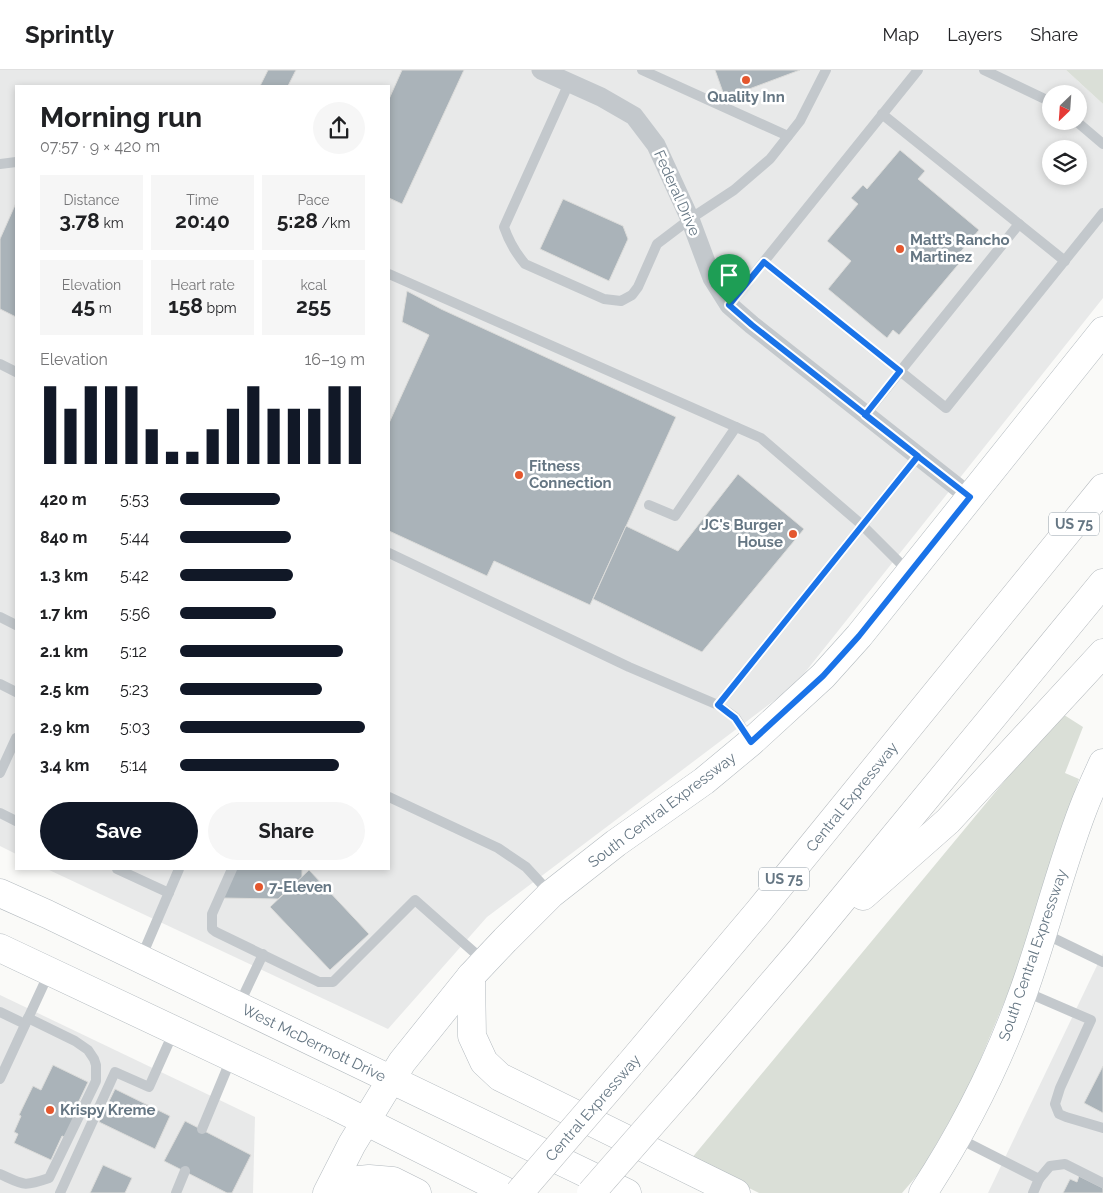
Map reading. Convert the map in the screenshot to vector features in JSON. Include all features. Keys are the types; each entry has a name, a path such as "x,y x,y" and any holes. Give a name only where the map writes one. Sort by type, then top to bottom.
{"main road":[{"name":"South Central Expressway","path":"329,1193 352,1144 391,1080 415,1045 478,968 551,894 616,843 704,781 751,742 823,676 859,636 1103,331"},
{"name":"Central Expressway","path":"519,1193 746,926 1103,488"},
{"path":"590,1193 800,951 1103,583"},
{"path":"800,951 948,821 1103,653"},
{"name":"South Central Expressway","path":"923,1193 957,1138 1009,1032 1083,808 1103,764"},
{"name":"West McDermott Drive","path":"0,893 627,1193"},
{"path":"0,948 365,1121 509,1193"},
{"path":"478,968 472,1036 484,1062 500,1077 736,1193"},
{"path":"329,1193 348,1181 369,1180 393,1181 417,1193"}],"street":[{"name":"Federal Drive","path":"541,70 601,97 634,116 656,145 690,219 712,278 729,305 970,497"}],"lane":[{"path":"642,70 788,136"},
{"path":"569,83 504,227 508,239 525,264 604,299 620,301 632,295 638,287 657,244 690,219 734,190 770,159 800,121 826,70"},
{"path":"729,305 918,70"},
{"path":"984,70 1042,98"},
{"path":"882,114 1065,261"},
{"path":"1087,130 1103,144"},
{"path":"0,164 15,162"},
{"path":"764,262 946,408 1103,213"},
{"path":"865,415 1019,224"},
{"path":"390,274 761,438 862,525 910,572"},
{"path":"0,364 15,372"},
{"path":"649,505 674,516 736,427"},
{"path":"718,705 918,456"},
{"path":"390,553 629,667 718,705 735,718 751,742"},
{"path":"0,617 15,624"},
{"path":"0,684 15,692"},
{"path":"0,773 15,740"},
{"path":"390,797 498,848 526,867 551,894"},
{"path":"0,814 15,821"},
{"path":"119,870 169,893"},
{"path":"141,959 179,870"},
{"path":"232,870 212,914 212,929 319,982 333,982 415,900 478,968"},
{"path":"1043,932 1103,962"},
{"path":"238,1006 263,954"},
{"path":"0,1079 49,972"},
{"path":"1024,991 1091,1020 1060,1088 1055,1104 1059,1114 1103,1128"},
{"path":"0,1012 75,1041 88,1050 96,1065 96,1081 48,1178 31,1184 20,1184 0,1174"},
{"path":"60,1193 115,1072 149,1087 174,1031"},
{"path":"202,1129 232,1058"},
{"path":"957,1138 1039,1179"},
{"path":"1033,1193 1039,1179 1050,1166 1065,1164 1103,1184"},
{"path":"176,1193 185,1171"}],"shaded area":[{"path":"0,70 1066,70 1082,85 1042,85 1042,130 1088,130 1088,90 1103,104 1103,298 795,685 487,917 388,1029 49,870 390,870 390,85 15,85 15,854 0,846"},
{"path":"1066,70 1103,70 1103,104 1088,90 1088,85 1082,85"},
{"path":"1061,713 1083,727 1065,773 1079,779 1020,964 969,1087 921,1171 902,1193 759,1193 691,1159"},
{"path":"1103,953 1103,1193 988,1193"},
{"path":"0,995 255,1117 253,1193 0,1193"}],"building":[{"path":"268,70 296,70 288,85 260,85"},
{"path":"402,70 464,70 402,204 390,198 390,97"},
{"name":"Quality Inn","path":"715,70 800,70 725,98"},
{"name":"Matt’s Rancho Martinez","path":"900,150 925,171 918,179 979,230 957,256 962,260 899,335 893,330 887,338 828,289 851,261 827,241 858,204 851,198 863,185 867,189"},
{"path":"563,199 623,226 628,239 609,281 540,249"},
{"path":"15,205 15,316 0,309 0,239"},
{"name":"Fitness Connection","path":"407,291 441,309 676,417 590,605 494,561 487,576 390,531 390,421 429,335 402,322"},
{"path":"738,474 804,529 702,652 593,599 626,526 678,551"},
{"name":"7-Eleven","path":"236,870 302,870 302,877 278,899 222,898"},
{"path":"309,870 369,934 330,970 270,907"},
{"name":"Krispy Kreme","path":"53,1065 88,1082 78,1103 81,1104 65,1137 62,1136 51,1160 14,1143 18,1134 14,1132 21,1116 19,1115 33,1086 41,1090"},
{"path":"1103,1066 1103,1113 1084,1103"},
{"path":"115,1089 170,1116 155,1149 99,1122"},
{"path":"185,1121 251,1155 232,1193 227,1193 164,1161"},
{"path":"103,1165 132,1178 125,1193 90,1193"},
{"path":"1079,1176 1103,1188 1103,1193 1063,1193 1070,1179 1077,1182"}],"place":[{"name":"Quality Inn","path":"746,80"},
{"name":"Matt’s Rancho Martinez","path":"900,249"},
{"name":"Fitness Connection","path":"519,475"},
{"name":"JC's Burger House","path":"793,534"},
{"name":"7-Eleven","path":"259,887"},
{"name":"Krispy Kreme","path":"50,1110"}],"route":[{"path":"729,305 752,325 865,415 918,456 718,705 735,718 751,742 823,676 859,636 970,497 918,456 865,415 900,371 764,262 729,305"}]}
